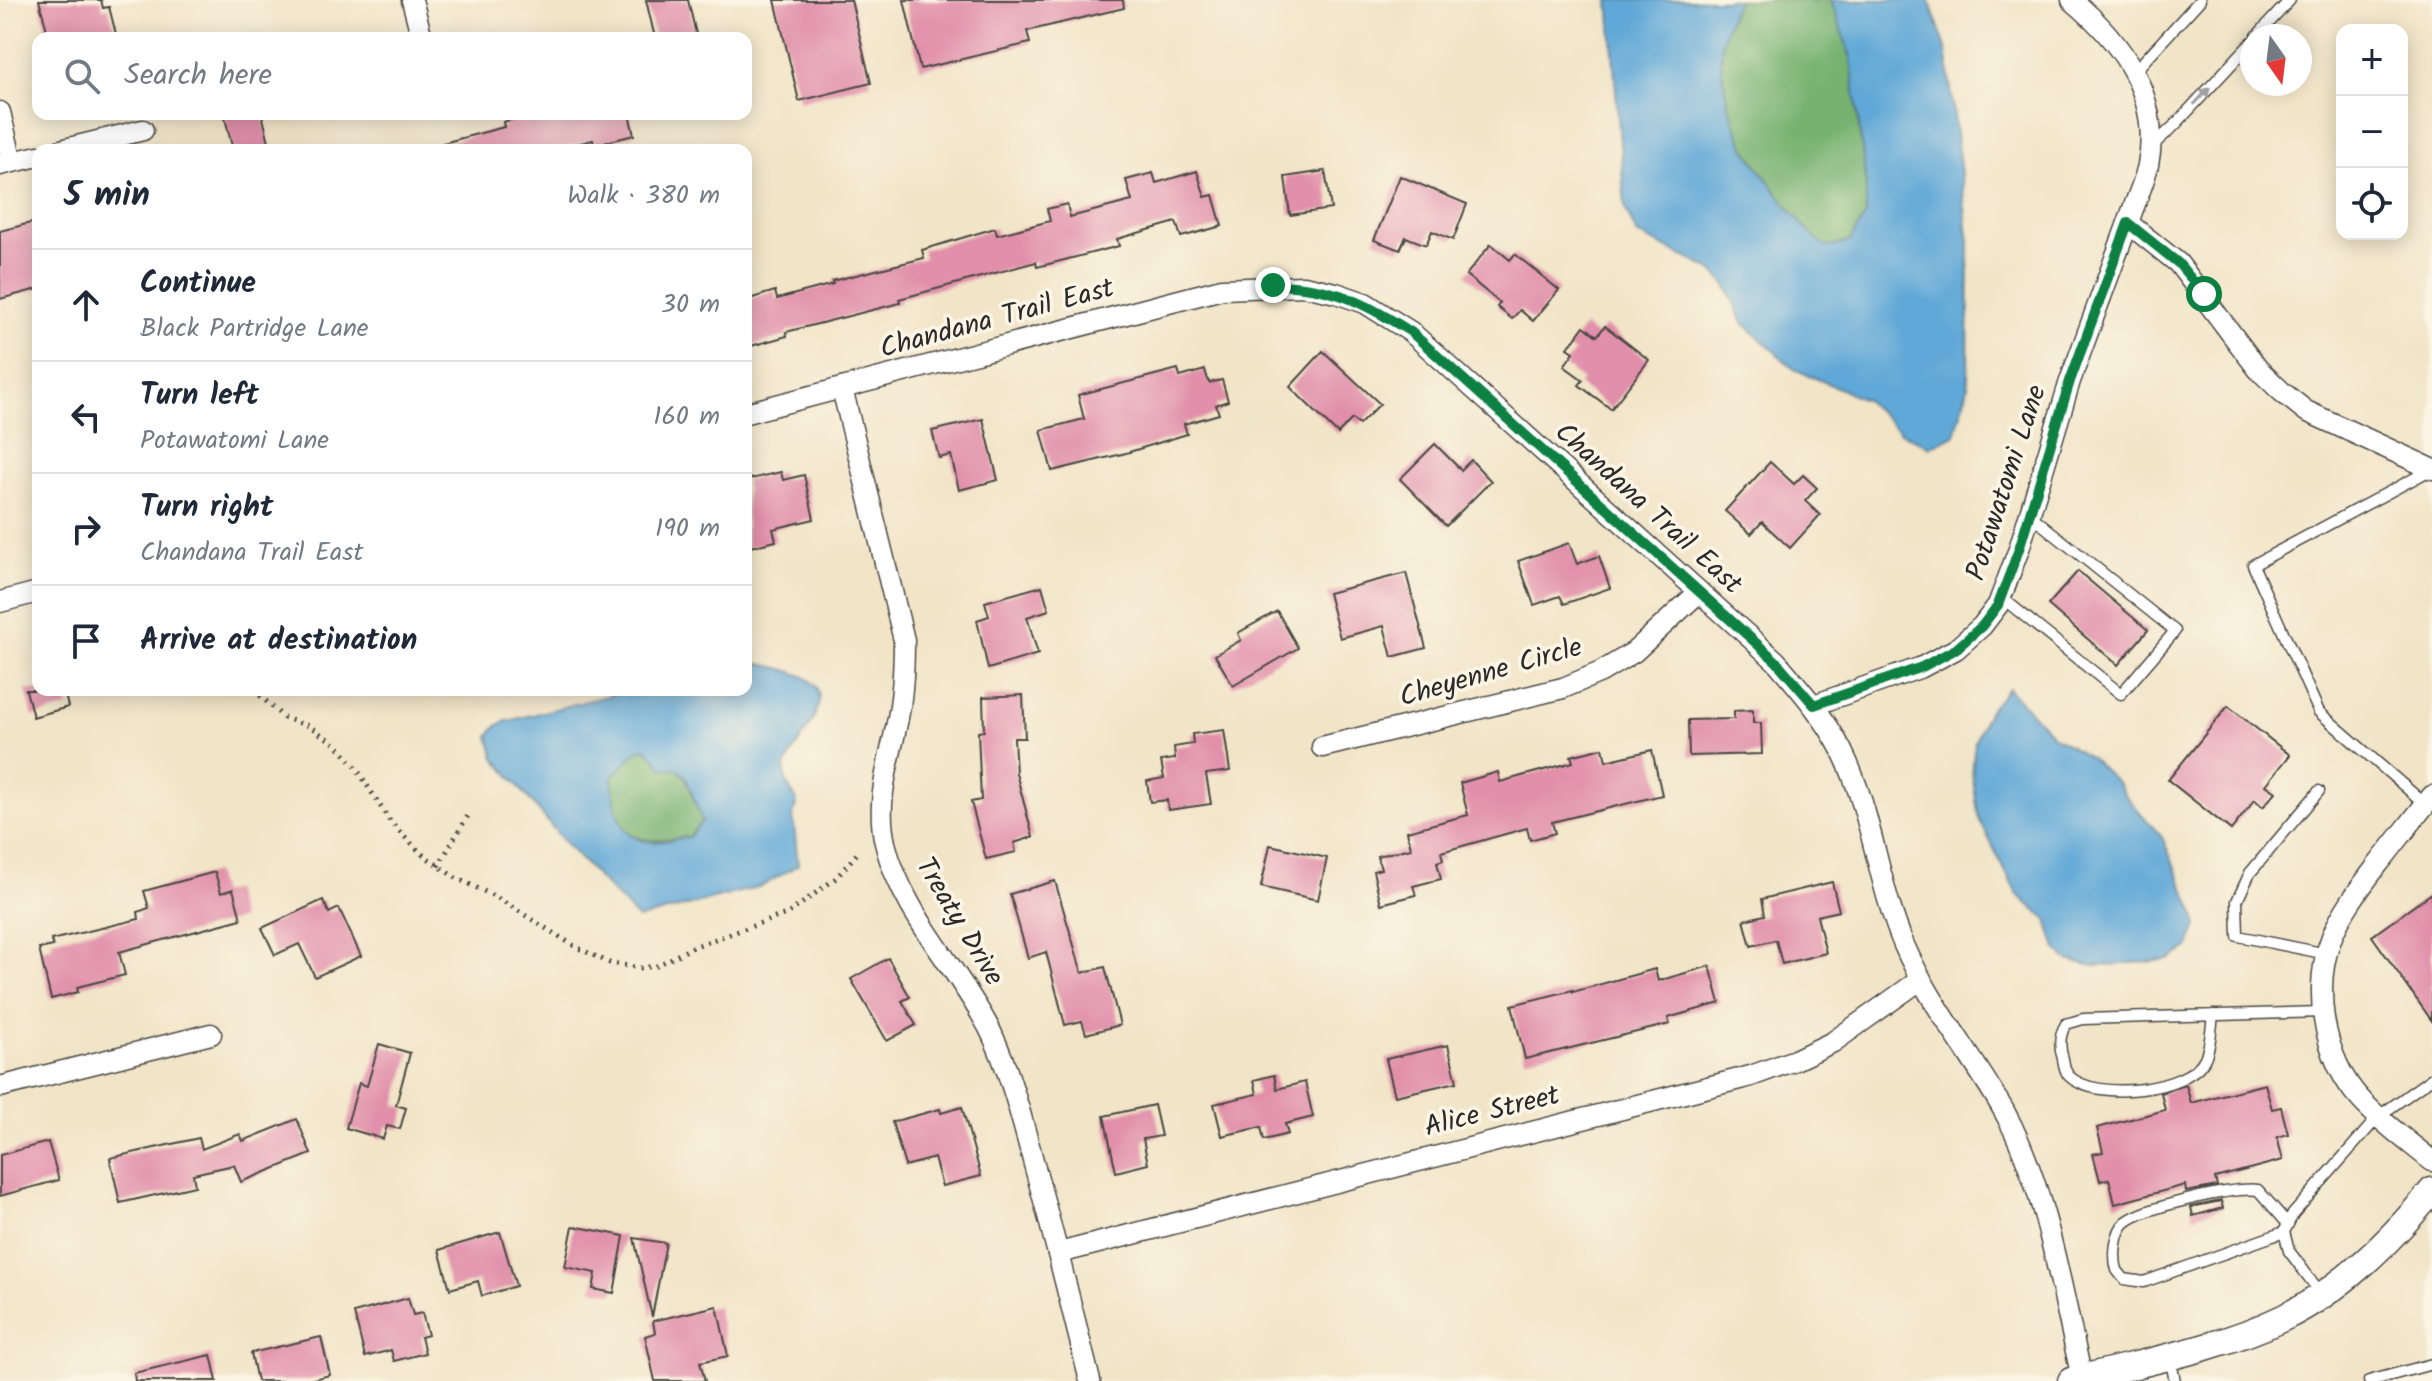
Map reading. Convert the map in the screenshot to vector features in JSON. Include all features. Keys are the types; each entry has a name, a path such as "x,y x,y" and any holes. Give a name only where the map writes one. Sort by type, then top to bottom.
{"street":[{"path":"412,0 420,32"},
{"name":"Potawatomi Lane","path":"1814,705 1922,667 1956,649 1982,626 2001,597 2070,381 2148,165 2150,128 2146,103 2134,72 2116,42 2072,0"},
{"path":"0,112 6,164 32,158"},
{"path":"86,144 143,130"},
{"path":"2128,223 2178,263 2258,369 2282,392 2306,411 2432,469"},
{"name":"Chandana Trail East","path":"752,411 1222,289 1304,286 1336,293 1365,303 1411,332 1776,661 1814,705 1841,748 1857,789 1887,897 1920,980 2004,1111 2025,1156 2046,1228 2077,1380"},
{"name":"Treaty Drive","path":"842,388 904,640 904,676 881,809 885,841 893,870 907,899 960,978 991,1033 1012,1084 1059,1253 1090,1381"},
{"name":"Cheyenne Circle","path":"1322,747 1563,688 1601,672 1634,652 1698,593"},
{"path":"0,602 32,594"},
{"path":"2429,800 2344,909 2322,972 2323,1012 2334,1057 2362,1102 2432,1161"},
{"name":"Alice Street","path":"1059,1253 1751,1076 1833,1042 1920,980"},
{"path":"0,1087 211,1034"},
{"path":"2077,1380 2172,1369 2284,1317 2357,1270 2399,1231 2432,1191"}],"lane":[{"path":"2134,72 2200,0"},
{"path":"2268,24 2290,0"},
{"path":"2149,148 2174,126 2240,55"},
{"path":"2429,800 2319,712 2253,565 2432,469"},
{"path":"2001,597 2121,694 2175,631 2029,514"},
{"path":"2319,791 2250,873 2237,901 2238,936 2327,954"},
{"path":"2213,1015 2205,1058 2192,1074 2125,1092 2088,1089 2067,1075 2060,1049 2062,1031 2066,1024 2083,1019 2213,1015 2323,1012"},
{"path":"2322,1295 2289,1251 2286,1228 2258,1190 2243,1188 2135,1216 2122,1225 2116,1240 2117,1270 2124,1279 2144,1282 2286,1228 2293,1214 2379,1116 2432,1078"},
{"path":"2369,1381 2432,1364"}],"path":[{"path":"260,696 284,718 309,726 337,745 355,766 391,823 422,854 456,878 496,897 576,947 610,963 640,968 656,966 693,947 789,913 836,878 860,850"},
{"path":"438,866 469,814"}],"green space":[{"path":"1738,0 1831,0 1851,58 1866,183 1866,215 1850,241 1826,246 1808,231 1742,141 1727,98 1721,60 1724,34"},
{"path":"646,748 662,767 679,770 686,778 702,821 689,837 647,840 628,833 621,826 615,811 612,777 638,750"}],"water":[{"path":"1609,0 1738,0 1727,25 1721,51 1725,89 1735,124 1747,150 1795,216 1819,241 1832,246 1850,241 1866,215 1866,183 1851,58 1831,0 1929,0 1946,48 1969,243 1968,387 1955,435 1929,447 1902,433 1864,399 1794,369 1743,323 1726,285 1712,270 1637,234 1625,208"},
{"path":"757,663 800,675 813,683 818,694 818,705 785,770 787,784 797,800 793,815 798,865 762,886 638,919 568,846 495,758 489,737 494,728 504,722 606,696 752,696 752,664","holes":["646,748 662,767 679,770 686,777 702,821 689,837 660,842 634,837 618,815 612,777 638,750"]},
{"path":"2008,688 2053,736 2091,758 2119,784 2124,794 2162,837 2196,916 2197,927 2188,948 2169,960 2094,966 2067,960 2056,949 2047,920 2017,894 1979,819 1972,773 1975,741 1988,712"}],"building":[{"path":"39,0 101,0 103,8 109,7 115,32 47,32"},
{"path":"646,0 688,0 696,32 654,32"},
{"path":"775,0 851,0 871,83 799,101"},
{"path":"904,0 1123,0 1124,8 1027,31 1030,43 920,69"},
{"path":"226,120 264,120 270,144 232,144"},
{"path":"630,120 634,135 598,144 594,144 593,140 577,144 443,144 504,127 503,122"},
{"path":"1197,171 1205,197 1213,195 1222,226 1181,237 1176,222 1117,239 1119,246 1037,267 1036,262 899,299 900,303 786,332 787,336 752,346 752,298 775,291 777,299 833,284 832,281 924,258 922,250 995,228 997,235 1050,221 1047,209 1067,204 1070,217 1132,201 1126,180 1153,173 1156,183"},
{"path":"1325,171 1331,209 1290,215 1285,177"},
{"path":"1400,176 1467,204 1453,240 1432,231 1426,245 1406,237 1400,250 1374,240"},
{"path":"32,223 32,291 0,299 0,231"},
{"path":"1491,244 1510,260 1515,254 1559,290 1533,321 1520,310 1512,319 1497,307 1500,303 1466,275"},
{"path":"1584,326 1597,336 1605,326 1649,360 1611,409 1579,385 1583,380 1564,366 1574,352 1568,348"},
{"path":"1323,351 1380,404 1359,425 1352,419 1338,434 1290,387"},
{"path":"1178,369 1180,377 1205,370 1209,383 1222,380 1228,401 1216,405 1219,414 1184,424 1187,434 1052,471 1041,430 1084,419 1078,395"},
{"path":"983,419 998,480 959,490 951,455 939,458 932,431"},
{"path":"1435,444 1461,470 1471,460 1491,481 1446,526 1400,479"},
{"path":"1770,462 1794,484 1803,475 1817,488 1805,501 1820,515 1790,548 1762,522 1751,534 1725,511"},
{"path":"781,472 783,480 804,475 814,519 773,529 776,541 752,547 752,479"},
{"path":"1569,543 1577,564 1599,556 1610,588 1564,604 1560,596 1534,605 1518,561"},
{"path":"2078,571 2148,630 2118,665 2048,605"},
{"path":"1406,573 1426,648 1392,657 1384,626 1340,638 1328,593"},
{"path":"1042,586 1049,610 1027,617 1038,654 988,669 977,620 989,616 985,602"},
{"path":"1277,611 1298,648 1233,686 1215,655 1241,640 1238,633"},
{"path":"26,690 32,690 32,696 65,696 68,707 33,717"},
{"path":"1023,695 1025,738 1014,738 1016,773 1033,837 1014,843 1016,852 986,859 971,802 981,800 978,732 984,731 983,697"},
{"path":"2228,706 2290,755 2266,785 2276,792 2263,807 2255,800 2231,830 2168,780"},
{"path":"1753,710 1753,723 1761,723 1762,754 1689,756 1688,720 1734,719 1734,711"},
{"path":"1224,730 1230,771 1206,774 1211,804 1168,810 1167,800 1150,802 1147,781 1164,778 1161,761 1175,759 1174,747 1193,744 1192,734"},
{"path":"1603,748 1606,761 1652,750 1662,795 1552,822 1555,833 1530,840 1527,828 1441,852 1443,860 1437,862 1441,879 1413,886 1416,895 1381,904 1373,871 1381,869 1377,856 1411,848 1407,831 1468,815 1460,783 1498,772 1500,782 1573,762 1571,756"},
{"path":"1270,845 1327,858 1318,900 1261,887"},
{"path":"215,872 221,893 233,889 241,919 119,952 125,975 77,987 78,992 51,999 39,949 53,946 51,940 139,919 138,912 149,908 144,891"},
{"path":"1055,881 1082,973 1105,967 1120,1025 1086,1034 1082,1021 1065,1025 1046,952 1028,958 1010,894"},
{"path":"1832,882 1839,911 1817,916 1826,953 1782,964 1776,940 1751,946 1744,920 1765,915 1762,899"},
{"path":"2432,893 2432,1021 2372,936"},
{"path":"323,900 329,913 339,908 361,956 315,977 299,944 275,955 262,928"},
{"path":"888,958 910,997 902,1001 916,1025 887,1041 851,979"},
{"path":"1710,966 1720,1003 1668,1018 1670,1024 1525,1059 1512,1005 1655,969 1658,981"},
{"path":"379,1044 410,1053 396,1105 406,1108 400,1129 387,1126 383,1139 346,1128 359,1083 367,1086"},
{"path":"1448,1045 1457,1082 1395,1096 1386,1059"},
{"path":"1274,1075 1277,1089 1305,1082 1313,1117 1285,1124 1288,1134 1264,1140 1261,1127 1222,1136 1214,1104 1257,1094 1254,1080"},
{"path":"2265,1084 2272,1109 2281,1107 2288,1134 2277,1137 2283,1160 2215,1178 2217,1186 2186,1192 2185,1185 2115,1204 2109,1179 2100,1181 2093,1154 2103,1152 2097,1128 2165,1110 2161,1093 2186,1085 2191,1103"},
{"path":"1154,1105 1161,1136 1143,1139 1148,1164 1116,1172 1104,1116"},
{"path":"962,1107 981,1176 942,1186 934,1158 905,1166 892,1122 940,1109 941,1113"},
{"path":"297,1119 311,1154 241,1182 234,1165 193,1174 195,1186 120,1203 110,1158 199,1138 202,1149 240,1134 243,1141"},
{"path":"48,1142 59,1180 0,1196 0,1155"},
{"path":"2221,1201 2223,1208 2193,1216 2191,1207"},
{"path":"573,1226 624,1236 614,1293 593,1289 596,1273 565,1267"},
{"path":"500,1232 516,1286 482,1296 478,1281 450,1289 439,1250"},
{"path":"634,1238 666,1243 652,1317"},
{"path":"408,1298 413,1315 422,1313 428,1335 421,1337 425,1353 394,1361 391,1350 365,1357 354,1313"},
{"path":"717,1306 728,1356 700,1362 705,1381 655,1381 645,1336 655,1333 653,1321"},
{"path":"321,1337 330,1375 305,1381 257,1381 251,1353"},
{"path":"211,1355 217,1381 135,1381 134,1373"}],"route":[{"path":"1273,285 1304,286 1336,293 1365,303 1411,332 1776,661 1814,705 1922,667 1956,649 1982,626 1998,605 2019,549 2070,381 2128,223 2178,263 2204,294"}]}
